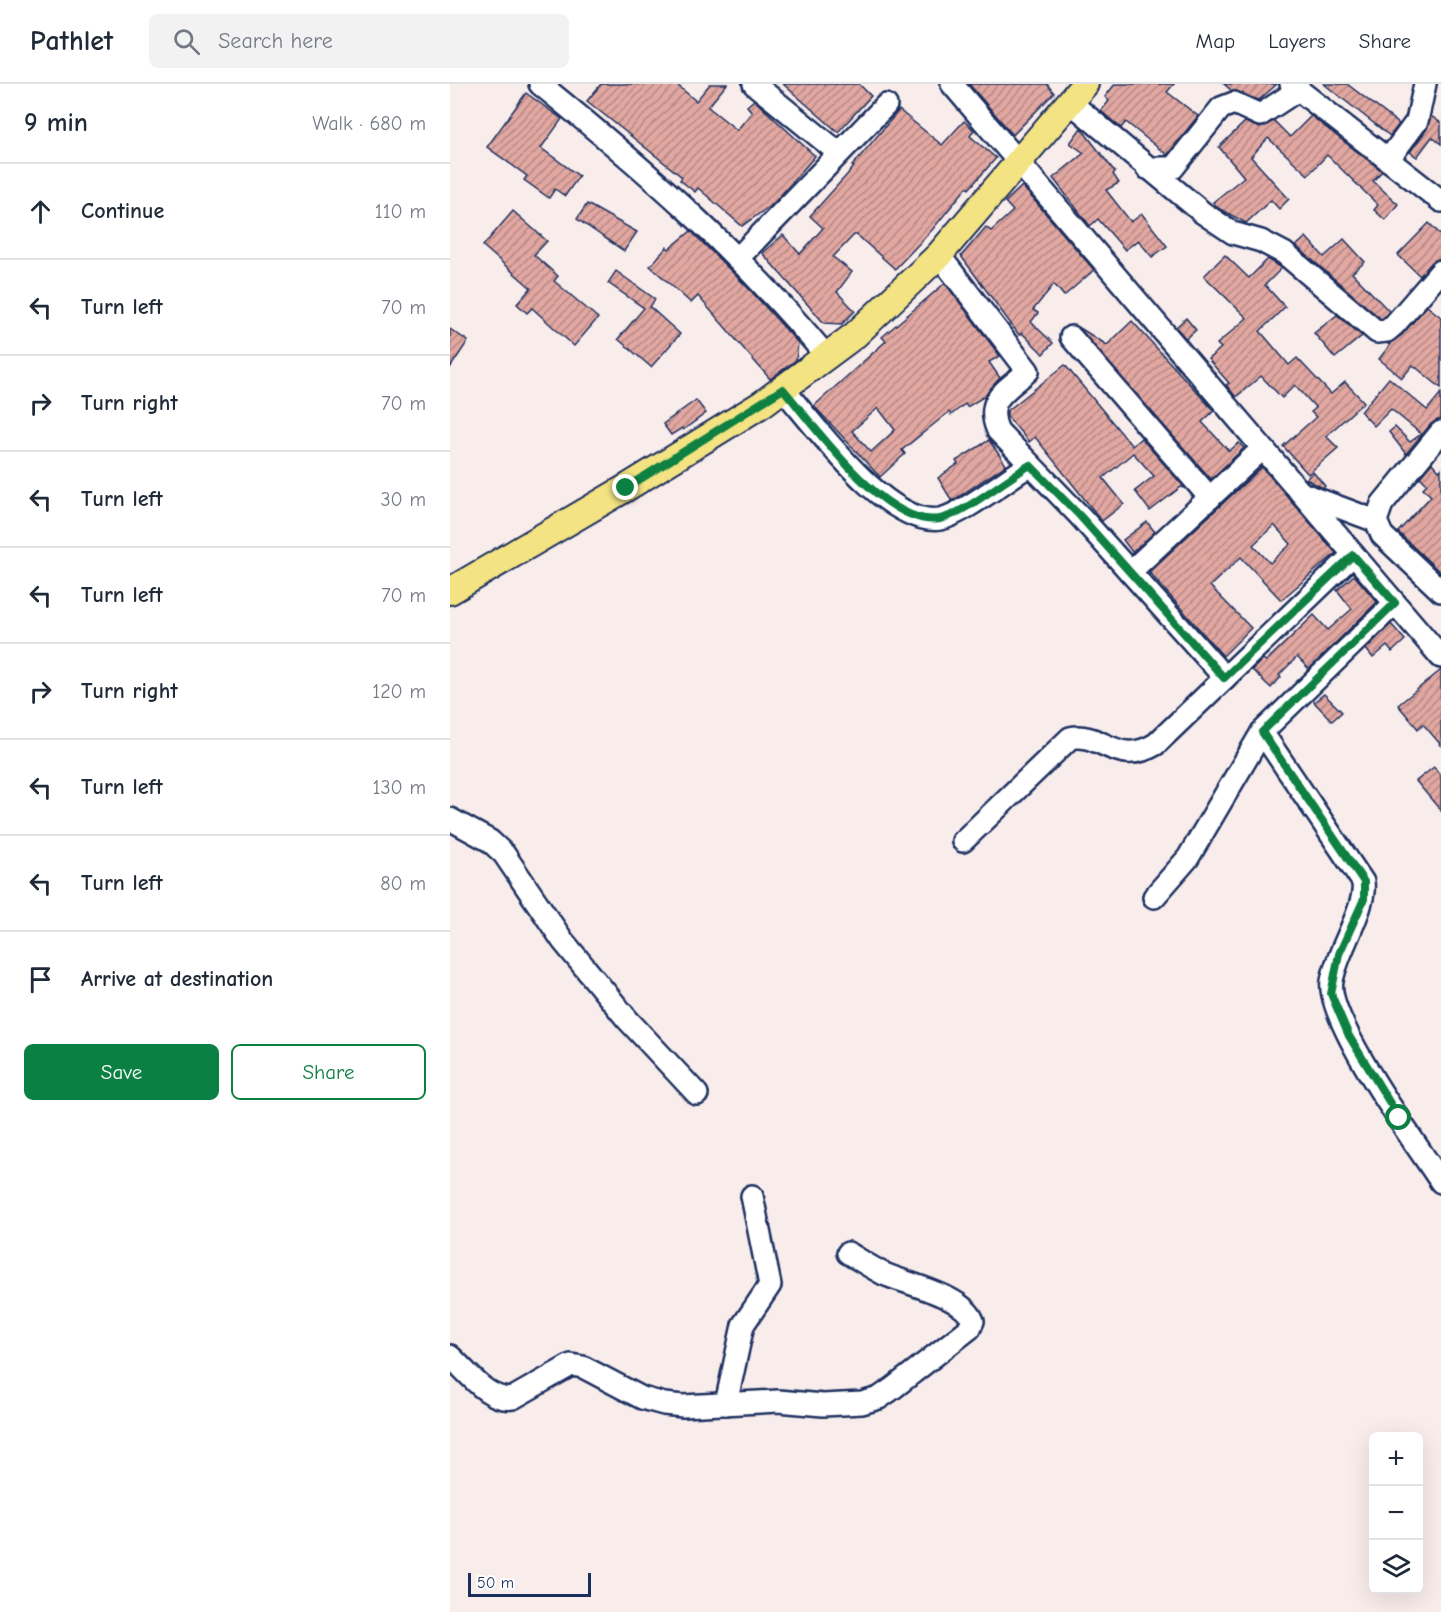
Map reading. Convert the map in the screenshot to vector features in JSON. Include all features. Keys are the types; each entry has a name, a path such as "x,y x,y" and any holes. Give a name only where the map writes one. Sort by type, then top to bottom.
{"main road":[{"path":"450,591 626,488 783,389 827,357 897,299 939,255 1078,93"}],"street":[{"path":"540,84 627,155 739,257 784,305 827,357"},
{"path":"754,84 839,153"},
{"path":"952,84 1441,657"},
{"path":"1388,160 1417,120 1425,84"},
{"path":"1148,168 1173,168 1221,108 1234,103 1260,115 1294,87 1441,201"},
{"path":"1078,93 1148,168 1223,226 1284,253 1377,332 1387,331 1394,325 1441,271"},
{"path":"739,257 886,105"},
{"path":"939,255 1028,371 995,401 992,417 998,431 1130,572 1224,678"},
{"path":"1071,337 1210,498"},
{"path":"783,389 881,497 901,510 921,517 939,519 958,513 1030,465"},
{"path":"1441,432 1382,504 1376,521 1382,535 1441,591"},
{"path":"1130,572 1262,449"},
{"path":"1299,492 1376,521"},
{"path":"963,841 1070,738 1084,738 1126,753 1143,752 1156,744 1353,555"},
{"path":"1154,897 1188,858 1262,732 1395,603"},
{"path":"1262,732 1364,882 1364,899 1335,968 1331,984 1334,1004 1349,1036 1441,1182"},
{"path":"450,819 490,841 504,854 563,941 627,1019 697,1094"},
{"path":"726,1404 743,1325 770,1285 752,1196"},
{"path":"450,1356 490,1392 505,1400 513,1398 571,1365 583,1367 642,1398 663,1404 778,1401 823,1405 870,1401 892,1389 972,1325 971,1315 951,1300 883,1274 848,1253"}],"building":[{"path":"601,84 676,84 696,101 710,84 727,84 708,107 737,130 752,112 747,106 754,100 815,156 774,203 742,226 698,188 695,192 680,180 682,177 587,101"},
{"path":"783,84 859,84 871,96 838,132"},
{"path":"969,84 1047,84 1054,93 1013,135"},
{"path":"1115,84 1174,84 1167,92 1198,116 1167,155 1126,122 1121,128 1101,111 1109,101 1105,97"},
{"path":"1224,84 1277,84 1259,100 1232,91"},
{"path":"1324,84 1347,84 1399,124 1390,136"},
{"path":"526,93 562,119 541,148 579,176 565,196 555,189 549,198 524,180 527,176 487,147"},
{"path":"899,110 942,145 964,121 974,130 970,136 996,158 969,189 967,187 932,230 895,269 857,235 854,235 833,257 852,272 837,292 855,311 842,324 824,323 762,253 783,235 800,254 823,228 810,216 854,167 852,166"},
{"path":"1311,116 1382,171 1373,181 1398,204 1385,220 1374,210 1378,205 1327,155 1308,175 1268,138 1251,157 1289,199 1279,209 1271,200 1246,223 1218,208 1213,202 1244,177 1219,147 1245,122 1260,128 1274,121 1290,137"},
{"path":"1431,116 1441,123 1441,144 1432,137 1417,157 1410,152 1427,129"},
{"path":"1081,128 1115,172 1113,174 1119,183 1106,190 1131,222 1142,214 1167,246 1152,257 1138,240 1125,250 1098,219 1090,226 1053,178 1084,153 1070,143"},
{"path":"1022,186 1094,270 1064,296 1054,284 1033,310 1038,313 1031,322 1053,343 1043,354 1022,333 1019,335 961,256 986,227 991,231 1013,211 1005,202"},
{"path":"587,204 637,232 624,251 577,219"},
{"path":"513,211 547,241 534,255 558,276 554,281 598,318 574,346 532,308 527,313 517,304 531,288 483,246"},
{"path":"1429,223 1441,235 1441,259 1432,262 1420,276 1398,255"},
{"path":"691,231 751,291 798,343 796,360 770,379 698,296 691,303 650,266 667,247 669,249"},
{"path":"1306,237 1324,257 1344,239 1365,262 1352,273 1389,311 1385,316 1381,319 1296,246"},
{"path":"1225,255 1249,278 1268,259 1282,268 1265,285 1285,307 1260,331 1289,365 1297,358 1331,394 1345,382 1364,402 1326,436 1338,448 1308,474 1283,446 1316,417 1311,412 1316,408 1295,385 1282,398 1261,376 1236,397 1226,385 1229,383 1208,359 1221,348 1217,344 1247,318 1204,276"},
{"path":"616,271 655,299 650,307 680,334 651,367 618,339 644,308 608,283"},
{"path":"945,283 1000,356 989,362 1000,378 985,396 967,407 965,404 951,415 949,412 902,450 905,454 880,477 814,406 886,341 882,337","holes":["878,408 895,430 871,452 852,431"]},
{"path":"1427,306 1441,317 1441,388 1413,365 1402,378 1379,359 1390,345 1388,344 1402,335"},
{"path":"1337,315 1362,336 1335,358 1314,333"},
{"path":"1186,318 1196,330 1186,339 1176,327"},
{"path":"1132,321 1214,411 1202,422 1229,451 1239,443 1244,448 1211,479 1075,325 1107,345"},
{"path":"450,329 468,341 450,368"},
{"path":"1065,365 1132,446 1141,438 1185,488 1181,487 1150,511 1135,491 1154,476 1133,453 1103,478 1124,504 1102,521 1035,437 1029,442 1007,416 1007,411"},
{"path":"1389,378 1427,410 1441,393 1441,420 1431,424 1406,454 1389,432 1395,427 1410,442 1421,434 1391,409 1374,426 1361,412"},
{"path":"696,400 706,413 683,430 682,428 671,435 663,424"},
{"path":"989,440 1006,465 952,501 938,478 958,464 956,461"},
{"path":"1432,463 1439,471 1441,469 1441,573 1398,532 1431,496 1423,488 1427,484 1420,477"},
{"path":"1262,467 1336,553 1281,600 1241,557 1210,586 1251,628 1223,656 1149,572","holes":["1274,525 1291,544 1270,563 1253,545"]},
{"path":"1313,472 1325,486 1323,488 1306,479"},
{"path":"1147,522 1155,532 1132,552 1123,540"},
{"path":"1354,575 1377,602 1309,669 1297,657 1279,675 1281,677 1271,688 1252,670 1263,659 1266,661 1314,615 1328,630 1352,609 1337,590"},
{"path":"1391,624 1405,640 1392,652 1387,646 1373,658 1366,649"},
{"path":"1441,670 1441,745 1423,724 1418,729 1398,705"},
{"path":"1324,694 1342,712 1332,721 1314,702"},
{"path":"1434,767 1441,776 1441,811 1416,781"}],"route":[{"path":"626,488 783,389 881,497 901,510 921,517 939,519 958,513 1030,465 1080,516 1224,678 1353,555 1395,603 1262,732 1364,882 1364,899 1339,954 1331,984 1331,994 1349,1036 1399,1118"}]}
